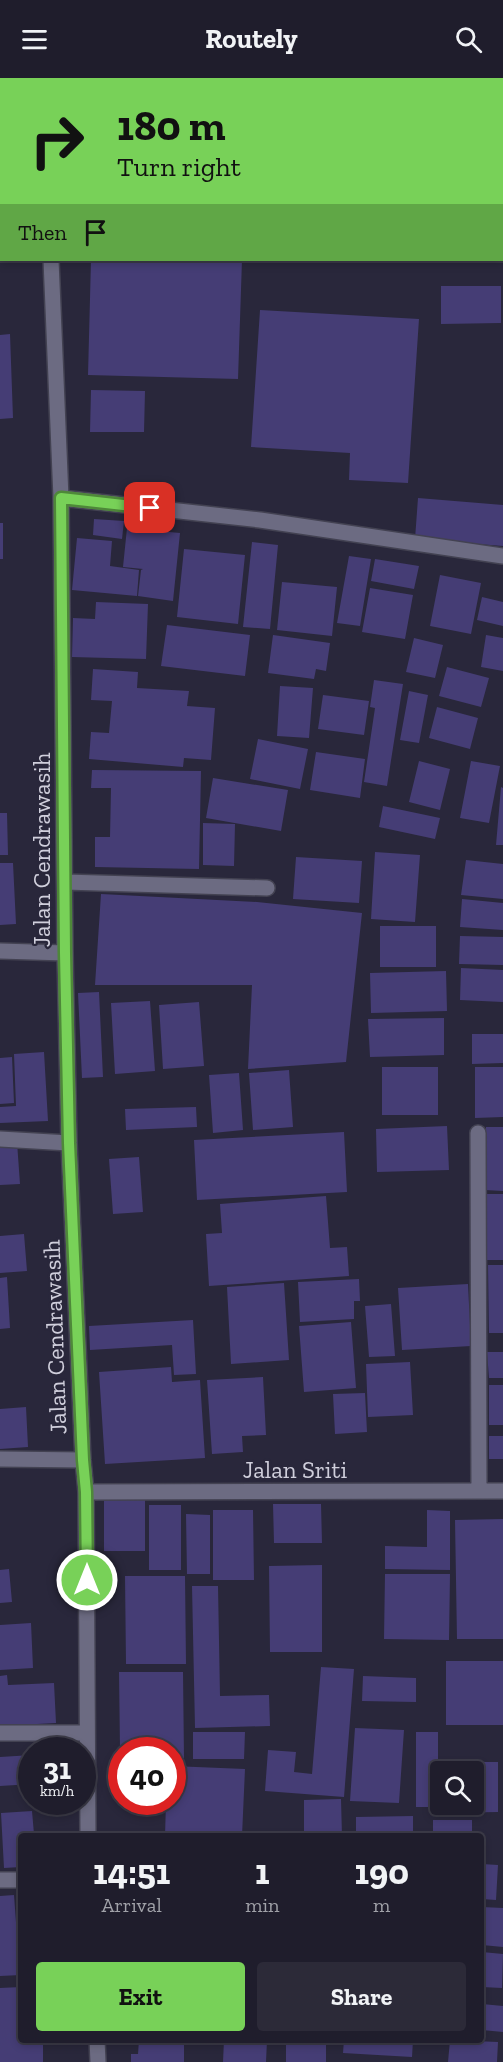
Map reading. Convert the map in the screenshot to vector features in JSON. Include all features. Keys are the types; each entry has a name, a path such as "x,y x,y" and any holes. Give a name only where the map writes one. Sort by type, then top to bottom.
{"street":[{"name":"Jalan Cendrawasih","path":"51,261 61,498 69,1143 86,1492 88,1833"},
{"path":"61,498 260,520 503,556"},
{"path":"65,882 267,888"},
{"path":"0,951 65,953"},
{"path":"478,1133 479,1491"},
{"path":"0,1139 69,1143"},
{"path":"0,1459 83,1460"},
{"name":"Jalan Sriti","path":"86,1492 503,1491"},
{"path":"0,1733 87,1733"},
{"path":"0,1880 18,1880"},
{"path":"97,2043 98,2062"}],"building":[{"path":"91,261 242,261 238,379 88,375"},
{"path":"441,286 501,286 501,323 441,324"},
{"path":"260,310 419,319 408,483 349,480 350,453 251,447"},
{"path":"10,334 13,418 0,419 0,335"},
{"path":"91,390 145,391 144,432 90,432"},
{"path":"418,498 503,505 503,546 415,539"},
{"path":"94,519 124,521 122,539 93,535"},
{"path":"0,523 3,523 3,559 0,559"},
{"path":"127,528 180,533 173,601 138,596 143,569 123,567"},
{"path":"77,538 112,541 110,566 139,570 137,596 72,590"},
{"path":"252,542 278,545 270,629 243,627"},
{"path":"184,549 245,555 238,624 177,617"},
{"path":"349,556 371,559 360,626 337,623"},
{"path":"375,559 419,566 414,589 371,581"},
{"path":"440,575 481,583 471,634 430,626"},
{"path":"282,582 337,587 332,636 277,630"},
{"path":"370,588 413,595 405,639 362,632"},
{"path":"482,597 503,602 503,626 477,620"},
{"path":"96,602 148,604 146,659 72,657 73,618 95,619"},
{"path":"167,625 250,635 245,676 161,666"},
{"path":"273,635 330,643 326,671 316,669 314,679 268,673"},
{"path":"486,635 503,638 503,671 481,667"},
{"path":"414,638 443,645 435,678 406,672"},
{"path":"447,667 489,678 481,707 439,696"},
{"path":"93,669 138,672 137,688 189,691 187,706 215,708 211,760 184,758 183,767 89,759 91,732 109,733 112,701 91,700"},
{"path":"374,680 403,684 387,786 364,782 375,708 370,707"},
{"path":"280,686 313,688 309,738 277,736"},
{"path":"409,691 428,695 419,743 400,740"},
{"path":"323,695 369,701 364,735 318,729"},
{"path":"437,707 478,718 470,749 429,738"},
{"path":"258,739 308,749 300,789 250,779"},
{"path":"316,752 365,759 360,798 310,790"},
{"path":"419,761 450,769 440,810 409,802"},
{"path":"471,761 500,766 489,823 460,818"},
{"path":"92,770 201,771 199,869 95,867 95,837 110,837 111,788 91,788"},
{"path":"213,778 288,790 281,831 206,818"},
{"path":"501,787 503,788 503,845 496,845"},
{"path":"383,806 440,818 435,839 379,827"},
{"path":"0,813 7,813 8,855 0,855"},
{"path":"203,823 235,824 234,866 203,865"},
{"path":"375,852 420,855 415,922 371,919"},
{"path":"296,857 362,861 359,903 293,899"},
{"path":"466,860 503,864 503,899 461,895"},
{"path":"0,863 13,863 16,924 0,925"},
{"path":"101,894 257,902 362,913 346,1062 248,1069 252,985 95,985"},
{"path":"462,899 503,903 503,930 460,927"},
{"path":"380,926 436,926 436,967 380,967"},
{"path":"460,936 503,937 503,965 459,964"},
{"path":"461,968 503,970 503,1002 460,1000"},
{"path":"446,971 447,1011 371,1013 370,973"},
{"path":"99,992 103,1077 82,1078 78,993"},
{"path":"150,1001 155,1071 115,1074 111,1003"},
{"path":"199,1002 204,1066 163,1069 159,1005"},
{"path":"444,1018 444,1055 370,1057 368,1019"},
{"path":"472,1034 503,1034 503,1063 472,1064"},
{"path":"44,1052 48,1121 0,1123 0,1107 16,1106 14,1054"},
{"path":"12,1057 14,1103 0,1104 0,1058"},
{"path":"382,1067 438,1067 438,1115 382,1115"},
{"path":"475,1067 503,1067 503,1117 475,1118"},
{"path":"289,1070 293,1127 253,1130 249,1073"},
{"path":"239,1073 243,1130 213,1133 209,1075"},
{"path":"196,1107 197,1127 126,1130 125,1109"},
{"path":"447,1126 449,1170 377,1172 376,1129"},
{"path":"486,1127 503,1127 503,1191 485,1190"},
{"path":"344,1132 347,1192 197,1200 194,1140"},
{"path":"17,1142 20,1184 0,1185 0,1144"},
{"path":"139,1157 143,1212 113,1214 109,1159"},
{"path":"483,1194 503,1194 503,1260 484,1260"},
{"path":"326,1196 330,1248 347,1247 349,1276 209,1286 206,1234 222,1233 220,1204"},
{"path":"24,1234 27,1271 0,1273 0,1236"},
{"path":"488,1265 503,1265 503,1333 489,1333"},
{"path":"7,1277 10,1328 0,1329 0,1278"},
{"path":"359,1279 360,1301 354,1301 354,1319 300,1322 298,1282"},
{"path":"284,1283 289,1360 231,1364 227,1287"},
{"path":"468,1284 471,1346 402,1350 398,1288"},
{"path":"391,1304 395,1356 369,1357 365,1306"},
{"path":"193,1320 196,1374 174,1375 172,1345 90,1350 89,1326"},
{"path":"351,1322 356,1388 304,1392 299,1326"},
{"path":"487,1352 503,1352 503,1378 489,1378"},
{"path":"410,1362 413,1415 368,1417 366,1364"},
{"path":"171,1367 172,1382 200,1380 205,1458 105,1464 99,1372"},
{"path":"263,1377 266,1435 242,1436 243,1452 212,1454 207,1380"},
{"path":"489,1385 503,1385 503,1425 489,1425"},
{"path":"365,1393 367,1432 335,1434 333,1394"},
{"path":"26,1407 28,1447 0,1449 0,1409"},
{"path":"489,1436 503,1436 503,1459 489,1459"},
{"path":"104,1494 145,1494 145,1551 104,1551"},
{"path":"273,1504 321,1504 322,1543 274,1543"},
{"path":"149,1505 181,1505 181,1570 149,1570"},
{"path":"213,1510 253,1510 254,1580 213,1580"},
{"path":"427,1510 450,1511 450,1570 385,1569 385,1546 427,1547"},
{"path":"186,1514 210,1515 210,1574 187,1574"},
{"path":"503,1519 503,1639 457,1639 455,1520"},
{"path":"322,1565 322,1652 270,1652 269,1566"},
{"path":"9,1569 12,1602 0,1603 0,1570"},
{"path":"385,1574 450,1574 449,1640 384,1639"},
{"path":"125,1576 185,1576 186,1664 126,1664"},
{"path":"192,1586 218,1586 220,1696 269,1695 270,1726 195,1728"},
{"path":"31,1623 33,1668 0,1670 0,1625"},
{"path":"446,1661 503,1661 503,1725 446,1725"},
{"path":"321,1667 354,1669 344,1797 265,1791 268,1750 296,1752 294,1772 312,1774"},
{"path":"119,1672 183,1672 184,1737 120,1737"},
{"path":"7,1675 8,1685 54,1683 56,1723 0,1726 0,1676"},
{"path":"363,1676 416,1678 416,1702 362,1701"},
{"path":"355,1728 404,1730 399,1803 350,1801"},
{"path":"193,1732 245,1732 244,1759 193,1759"},
{"path":"416,1732 438,1732 438,1761 430,1761 430,1807 416,1807"},
{"path":"18,1756 18,1785 0,1786 0,1757"},
{"path":"484,1762 498,1762 498,1812 484,1812"},
{"path":"186,1767 245,1769 242,1833 165,1833 166,1815 186,1815"},
{"path":"341,1799 342,1833 304,1833 304,1800"},
{"path":"18,1812 18,1815 32,1815 34,1833 18,1833 18,1867 4,1868 1,1813"},
{"path":"413,1816 413,1833 356,1833 356,1817"},
{"path":"433,1820 472,1820 472,1833 433,1833"},
{"path":"484,1864 498,1865 496,1900 484,1899"},
{"path":"14,1895 16,1922 18,1922 18,1975 0,1976 0,1896"},
{"path":"484,1907 503,1908 503,1947 484,1945"},
{"path":"484,1952 503,1954 502,1988 484,1987"},
{"path":"18,1987 18,2043 43,2043 43,2062 0,2062 0,1988"},
{"path":"484,2004 503,2006 503,2032 484,2030"},
{"path":"498,2042 497,2062 448,2062 450,2043"},
{"path":"139,2043 184,2043 184,2062 131,2062 131,2054 138,2054"},
{"path":"224,2043 267,2043 266,2062 223,2062"},
{"path":"286,2043 326,2043 326,2062 286,2062"},
{"path":"344,2043 413,2043 412,2057 343,2053"}],"route":[{"path":"87,1580 86,1492 69,1143 61,498 150,508"}]}
